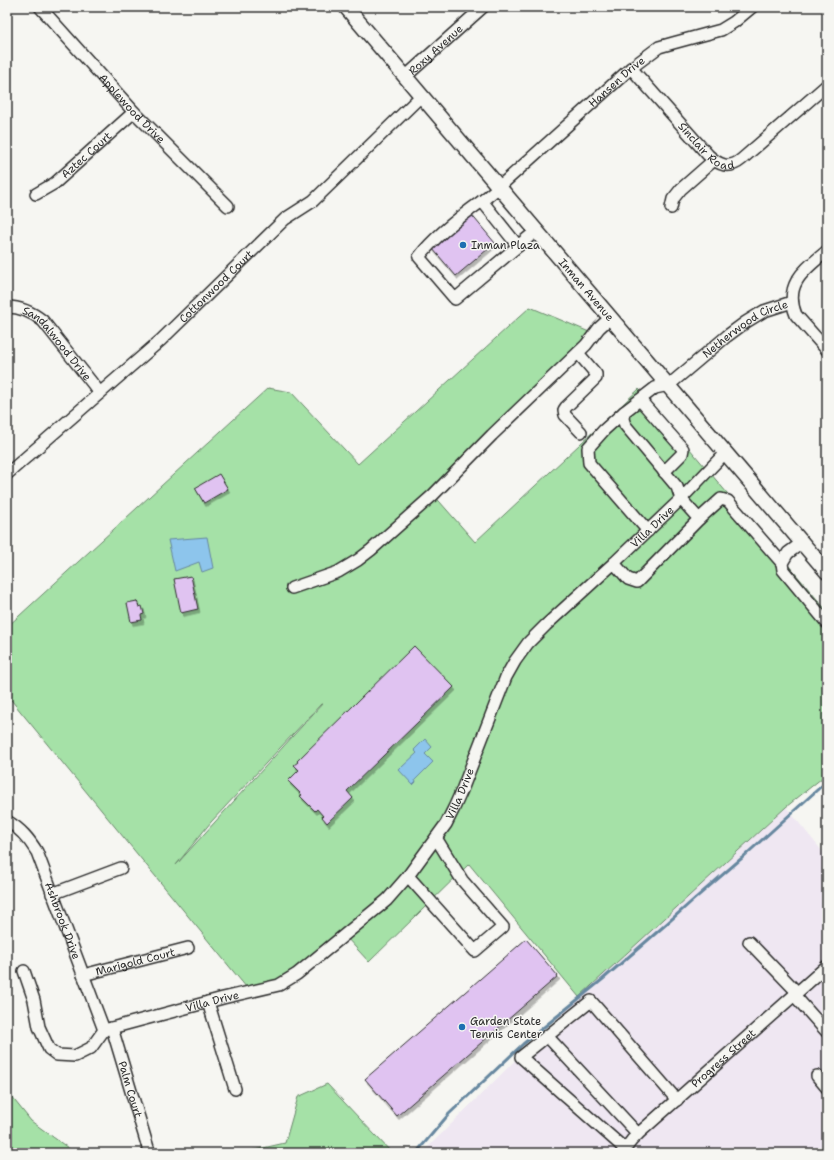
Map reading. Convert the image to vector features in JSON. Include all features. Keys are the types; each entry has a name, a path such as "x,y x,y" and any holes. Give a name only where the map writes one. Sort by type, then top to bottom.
{"main road":[{"name":"Inman Avenue","path":"346,7 827,572"}],"street":[{"name":"Applewood Drive","path":"40,7 134,112 228,206"},
{"name":"Roxy Avenue","path":"405,77 484,7"},
{"name":"Hansen Drive","path":"518,246 455,299 419,257 432,242 465,213 499,187 632,68 659,47 721,30 734,22 752,7"},
{"name":"Sinclair Road","path":"632,68 714,160 720,164 726,165 738,163 827,84"},
{"name":"Cottonwood Court","path":"7,474 161,340 285,219 313,201 421,96"},
{"name":"Aztec Court","path":"36,194 55,183 134,112"},
{"path":"671,208 673,199 681,189 714,160"},
{"path":"482,201 518,246 536,231"},
{"name":"Netherwood Circle","path":"648,531 589,463 588,448 604,430 624,412 655,388 668,385 746,322 764,311 792,302 793,290 801,274 827,251"},
{"path":"792,302 796,315 800,321 827,350"},
{"name":"Sandalwood Drive","path":"7,307 24,309 36,315 100,393"},
{"path":"292,588 338,572 371,550 433,495 475,451 586,345 599,328 610,318"},
{"path":"578,353 596,374 596,378 564,410 565,415 581,432"},
{"path":"640,400 683,449 682,454 664,472"},
{"path":"624,412 623,419 625,425 677,487 681,499 699,519"},
{"name":"Villa Drive","path":"108,1029 208,1002 279,985 297,974 387,900 408,876 446,824 454,808 506,677 528,643 648,531 726,453"},
{"path":"614,563 628,579 637,582 721,498 728,501 782,563"},
{"path":"802,542 788,553 782,563 782,570 827,623"},
{"name":"Ashbrook Drive","path":"7,821 20,830 30,840 37,852 83,975 108,1029"},
{"path":"408,876 475,951 503,927 462,880 436,838"},
{"path":"52,894 121,868"},
{"path":"749,942 796,994 827,1032"},
{"name":"Marigold Court","path":"83,975 188,948"},
{"name":"Progress Street","path":"624,1151 638,1134 827,966"},
{"path":"24,971 34,1000 39,1027 49,1049 56,1055 75,1056 91,1048 108,1029"},
{"path":"624,1151 521,1057 591,1001 676,1100"},
{"path":"208,1002 235,1089"},
{"name":"Palm Court","path":"108,1029 149,1151"},
{"path":"547,1036 638,1134"},
{"path":"817,1076 827,1088"}],"shaded area":[{"path":"786,807 827,857 827,1153 422,1153 579,997"}],"green space":[{"path":"530,307 594,334 432,493 475,542 639,389 827,611 827,774 786,807 579,997 469,864 369,962 346,937 301,976 251,993 7,695 7,627 268,388 291,392 358,464","holes":["322,704 176,865 211,822"]},
{"path":"327,1084 392,1153 241,1153 285,1143 298,1097"},
{"path":"7,1091 31,1121 75,1153 7,1153"}],"water":[{"path":"207,537 213,568 202,572 199,562 175,571 168,540"},
{"path":"425,739 432,747 425,754 433,762 415,780 416,782 413,785 398,769 417,753 414,750"}],"building":[{"name":"Inman Plaza","path":"470,213 495,243 456,276 432,248"},
{"path":"219,474 228,489 204,503 195,488"},
{"path":"191,576 198,609 181,613 174,579"},
{"path":"137,601 139,607 142,606 144,614 141,615 142,620 131,622 127,603"},
{"path":"414,646 454,687 347,791 353,798 327,823 317,809 315,811 288,781 299,770 294,765"},
{"name":"Garden State Tennis Center","path":"526,939 558,976 397,1116 365,1079"}],"waterway":[{"path":"416,1153 449,1114 523,1044 603,979 742,858 827,781"}],"place":[{"name":"Inman Plaza","path":"463,245"},
{"name":"Garden State Tennis Center","path":"462,1027"}]}
